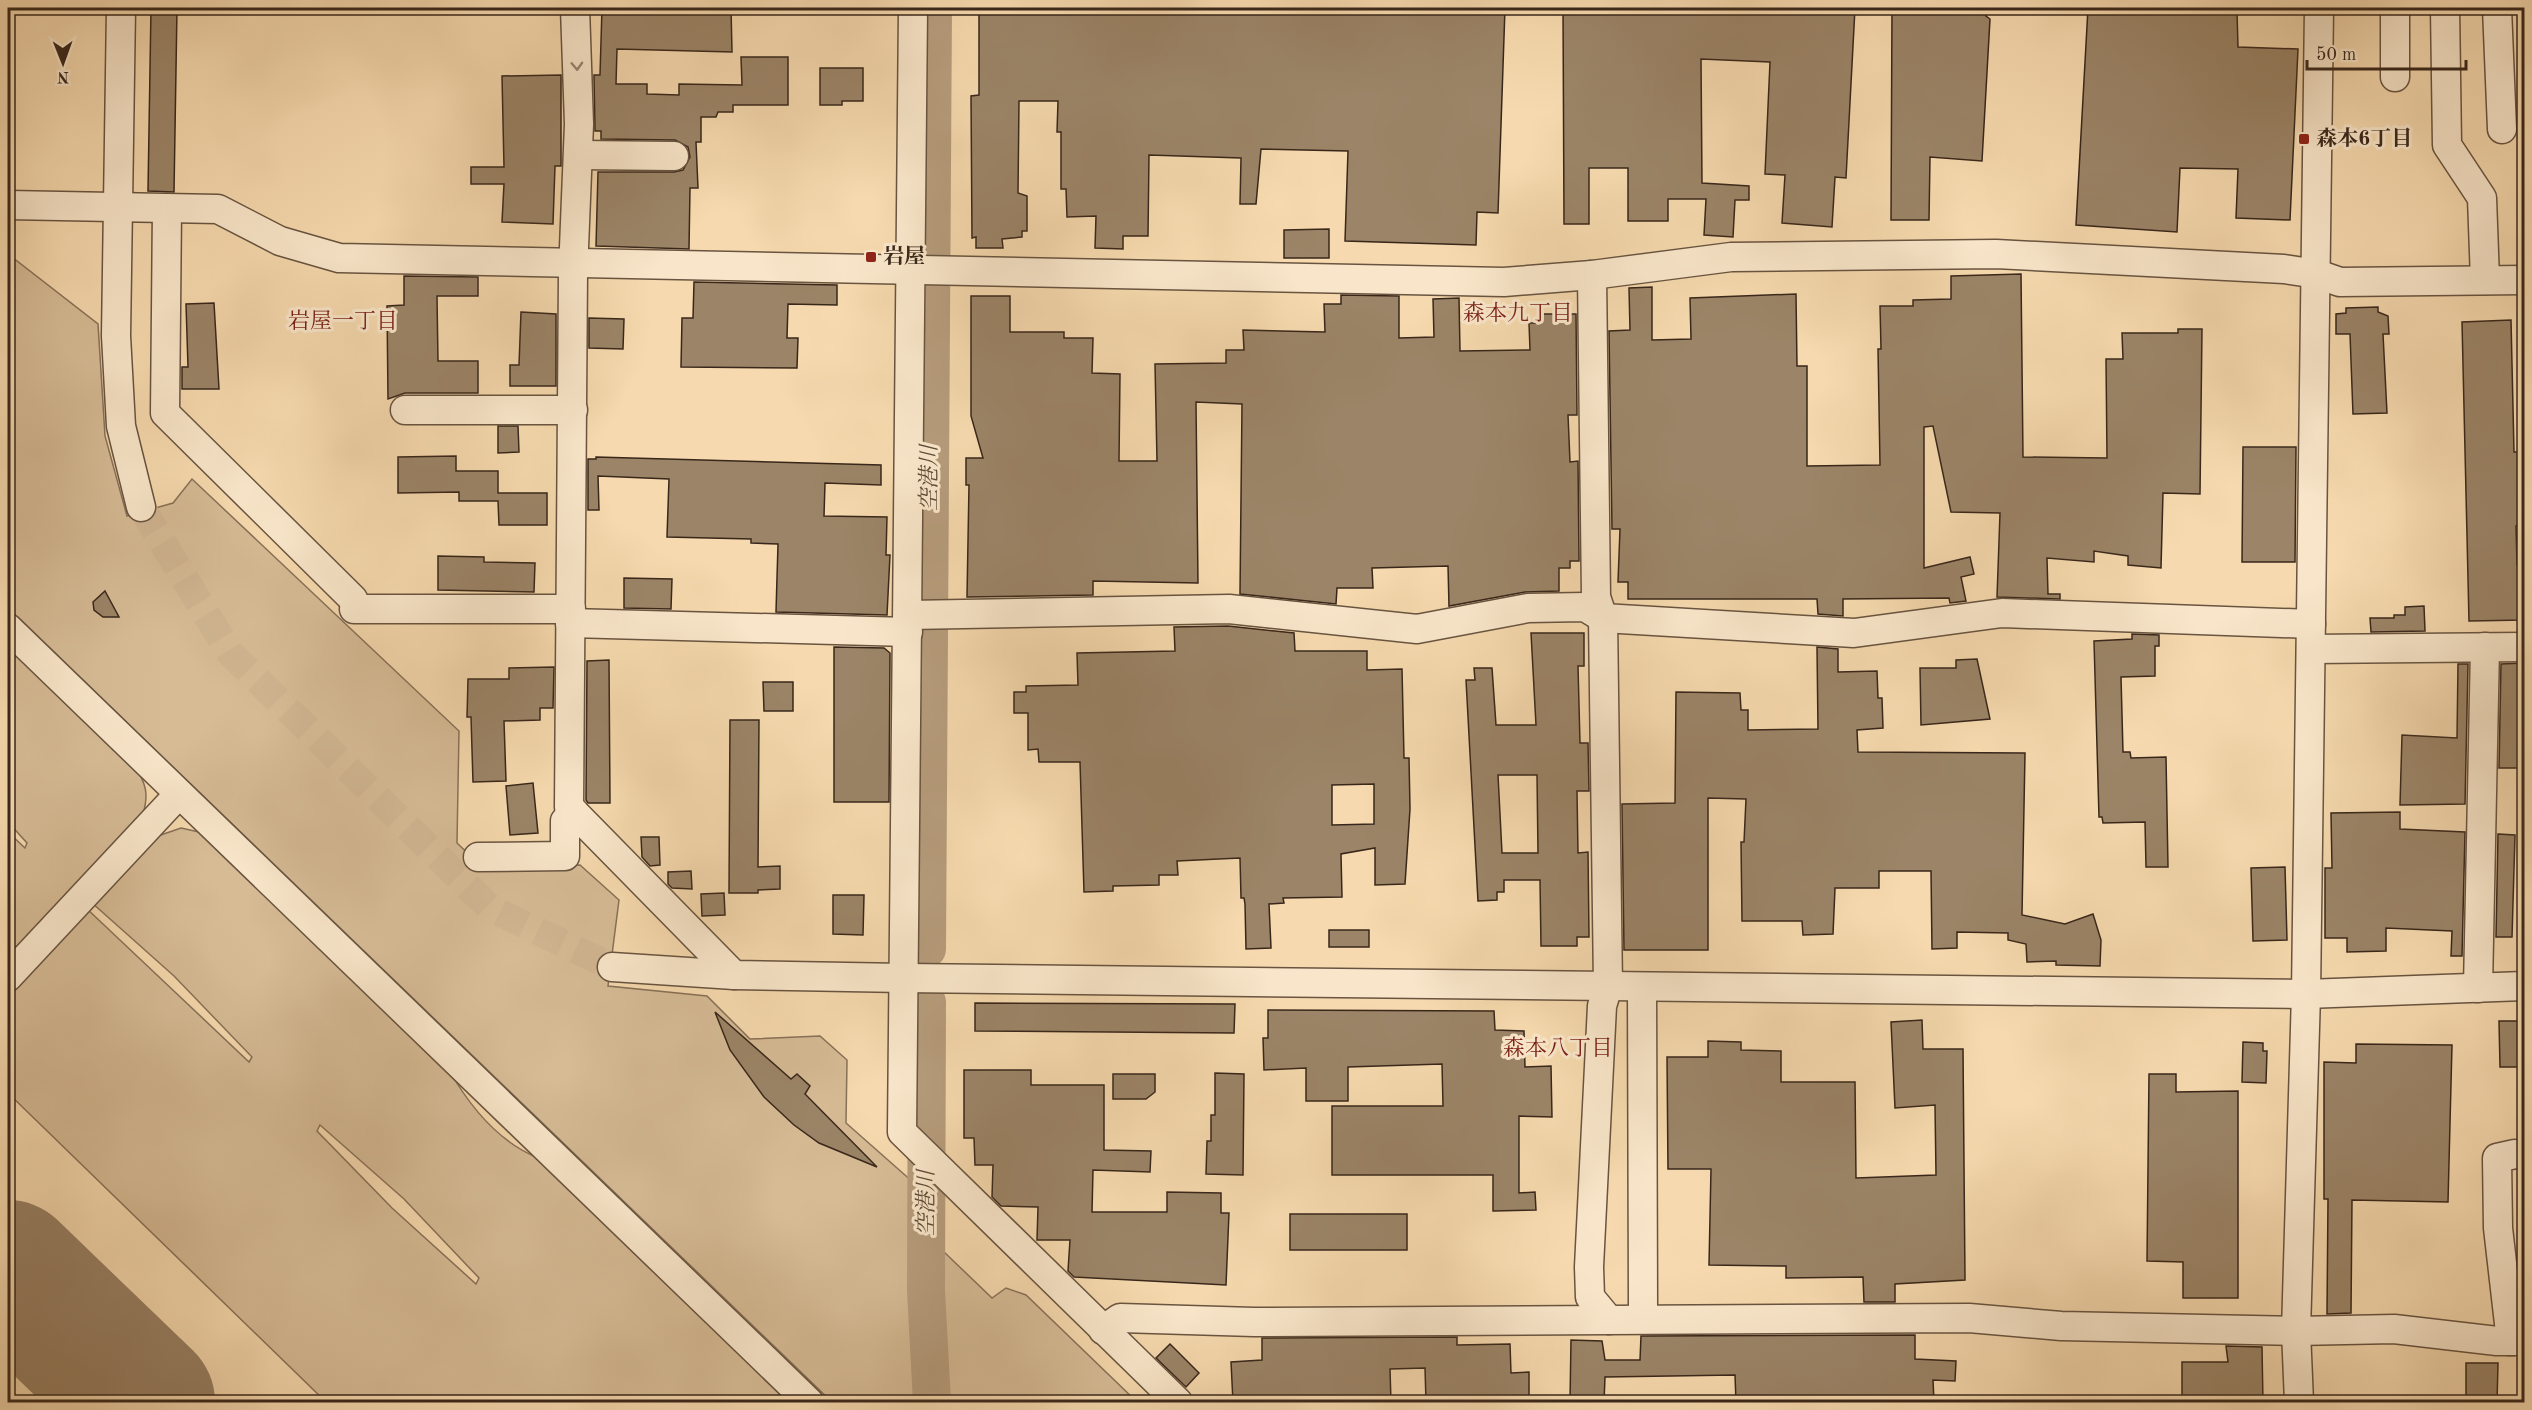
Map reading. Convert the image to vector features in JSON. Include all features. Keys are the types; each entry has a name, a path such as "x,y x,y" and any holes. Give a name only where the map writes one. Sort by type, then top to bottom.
{"street":[{"path":"121,8 116,336 121,426 141,507"},
{"path":"575,8 579,155 575,264 569,807 734,975"},
{"path":"913,8 916,270 902,1132 948,1180 1178,1402"},
{"path":"2299,1402 2296,1331 2306,994 2319,8"},
{"path":"2395,8 2395,77"},
{"path":"2445,8 2447,145 2481,198 2485,280"},
{"path":"2503,18 2507,118"},
{"path":"579,155 674,156"},
{"path":"8,205 218,209 280,241 339,258 1504,282 1592,275 1731,257 1996,254 2284,269 2317,274 2340,282 2524,280"},
{"path":"166,208 165,413 354,604 571,616 912,621 951,615 1229,609 1417,629 1528,608 1585,607 1603,618 1854,633 2002,613 2311,636 2485,647 2524,647"},
{"path":"1592,275 1596,597 1603,618 1608,986 1602,1006 1589,1267 1590,1297 1609,1320"},
{"path":"405,410 573,410"},
{"path":"8,628 809,1402"},
{"path":"2478,988 2485,647"},
{"path":"8,977 179,794"},
{"path":"478,857 565,856 565,820 574,812"},
{"path":"612,967 734,975 904,978 2306,994 2524,986"},
{"path":"1642,987 1643,1307"},
{"path":"1103,1330 1120,1318 1254,1322 1969,1318 2061,1326 2296,1331 2394,1329 2518,1341 2507,1211 2496,1158 2515,1154"}],"shaded area":[{"path":"8,254 98,324 105,436 127,516 173,503 192,479 459,731 457,843 481,866 580,865 619,900 608,986 707,996 750,1039 820,1036 847,1060 846,1123 914,1183 941,1212 943,1251 992,1298 1006,1288 1026,1295 1137,1402 832,1402 8,608"},
{"path":"8,643 135,766 144,784 146,801 143,814 8,964 8,832 25,848 27,843 8,822"},
{"path":"181,828 199,832 449,1070 475,1109 497,1132 509,1142 536,1157 795,1402 326,1402 8,1093 8,988 85,907 249,1062 252,1057 174,976 91,902 155,837","holes":["320,1125 404,1199 479,1278 476,1284 392,1208 317,1131"]}],"building":[{"path":"151,8 177,8 174,192 148,191"},
{"path":"602,8 731,8 732,52 617,49 616,84 647,84 647,94 679,95 679,84 742,85 741,57 788,57 788,105 733,105 733,112 718,112 716,117 701,117 701,142 696,142 698,188 690,188 689,249 596,246 598,172 674,172 683,170 690,157 688,147 675,140 601,139 601,131 595,131 594,75 600,75"},
{"path":"979,8 1505,8 1498,213 1477,212 1476,245 1345,241 1348,151 1261,149 1256,204 1240,204 1241,158 1149,155 1148,236 1123,236 1123,249 1095,248 1096,216 1067,217 1066,189 1061,189 1061,132 1057,132 1058,101 1019,101 1018,193 1027,196 1027,231 1022,231 1022,237 1002,239 1003,248 976,248 976,237 972,238 971,96 979,95"},
{"path":"1563,8 1855,8 1846,178 1835,177 1832,227 1782,223 1785,175 1765,174 1770,62 1701,59 1702,183 1749,186 1749,200 1735,200 1733,237 1704,235 1706,199 1668,199 1668,221 1628,221 1628,168 1589,168 1589,224 1564,224"},
{"path":"1892,8 1986,8 1986,16 1990,19 1982,161 1930,157 1929,220 1891,220"},
{"path":"2088,8 2224,8 2237,11 2238,47 2298,49 2290,220 2236,218 2238,169 2180,168 2177,232 2076,225"},
{"path":"820,68 863,68 863,101 842,101 842,105 820,105"},
{"path":"561,75 561,166 555,166 553,224 502,222 504,184 471,184 471,167 504,167 502,76"},
{"path":"1329,229 1329,258 1284,258 1284,230"},
{"path":"2021,274 2023,457 2107,458 2106,359 2123,359 2122,333 2178,333 2178,329 2202,329 2200,494 2163,493 2161,568 2128,565 2128,556 2094,551 2094,562 2047,558 2048,594 2060,594 2060,599 1997,597 2000,513 1951,512 1933,426 1924,427 1924,568 1970,557 1974,574 1961,577 1966,601 1950,603 1949,598 1843,599 1843,616 1818,614 1817,599 1628,599 1628,582 1618,582 1620,529 1612,529 1609,331 1630,330 1629,288 1652,287 1652,340 1691,339 1690,298 1796,294 1797,366 1807,366 1807,466 1880,465 1878,349 1881,349 1880,306 1913,306 1913,300 1951,299 1951,276"},
{"path":"404,276 478,277 478,296 437,296 438,361 478,361 478,393 405,393 388,399 387,306 404,305"},
{"path":"694,282 837,285 837,305 788,304 787,338 798,338 797,368 681,367 682,318 693,318"},
{"path":"1341,295 1399,296 1399,338 1434,337 1433,299 1459,298 1460,351 1530,350 1529,323 1541,323 1541,314 1576,314 1577,415 1568,415 1570,462 1578,461 1579,561 1570,561 1570,568 1559,568 1559,591 1525,592 1449,606 1448,566 1372,568 1373,588 1337,588 1336,604 1240,594 1242,404 1196,402 1198,583 1093,581 1093,595 967,597 969,485 966,485 966,458 983,458 971,416 971,296 1010,296 1010,332 1064,332 1064,338 1093,338 1092,373 1120,374 1119,461 1157,461 1155,364 1226,363 1226,350 1244,350 1243,330 1325,332 1324,304 1341,304"},
{"path":"214,303 219,389 182,389 182,367 188,367 186,304"},
{"path":"2378,307 2378,312 2388,316 2389,334 2383,334 2387,413 2353,414 2350,334 2336,334 2336,314 2346,313 2346,308"},
{"path":"521,312 556,314 556,386 510,386 510,365 519,365"},
{"path":"589,318 624,319 623,349 589,348"},
{"path":"2511,320 2514,452 2524,452 2524,526 2516,526 2517,565 2524,565 2524,620 2469,621 2462,322"},
{"path":"498,426 518,426 519,452 498,453"},
{"path":"2243,447 2296,447 2295,562 2242,562"},
{"path":"456,456 456,471 498,471 498,493 547,493 547,525 499,525 498,501 459,501 459,492 398,493 398,457"},
{"path":"596,457 881,465 881,485 825,483 824,516 887,517 886,555 890,555 887,615 776,612 778,544 751,543 751,539 667,537 669,479 598,476 599,510 588,510 588,459 596,459"},
{"path":"438,556 484,557 484,562 535,563 534,592 438,590"},
{"path":"624,578 672,579 671,609 624,608"},
{"path":"105,591 119,617 103,617 94,610 93,602"},
{"path":"2424,606 2425,631 2371,632 2370,618 2394,618 2394,615 2405,615 2405,607"},
{"path":"1228,626 1294,633 1295,651 1367,651 1367,670 1402,669 1404,758 1409,758 1410,809 1405,884 1375,885 1375,848 1341,854 1342,897 1283,898 1284,903 1269,904 1271,948 1246,949 1245,904 1244,898 1241,898 1240,858 1177,861 1178,875 1159,875 1159,885 1113,886 1113,891 1084,892 1080,762 1039,762 1038,749 1028,750 1028,713 1014,713 1014,692 1026,692 1026,686 1078,685 1077,653 1175,651 1174,627","holes":["1374,784 1374,824 1332,825 1332,785"]},
{"path":"1531,633 1584,633 1584,666 1578,666 1580,743 1588,743 1589,791 1577,791 1578,853 1588,852 1589,937 1577,937 1577,946 1541,946 1540,880 1504,880 1504,892 1497,892 1497,900 1478,901 1466,680 1475,680 1474,668 1492,668 1496,725 1536,725","holes":["1498,775 1537,775 1538,853 1502,853"]},
{"path":"2132,634 2159,635 2159,646 2155,646 2155,676 2121,677 2123,752 2130,752 2131,758 2166,757 2168,867 2146,867 2145,822 2103,823 2102,817 2099,817 2094,641 2132,639"},
{"path":"834,647 884,648 890,653 889,802 834,802"},
{"path":"1817,647 1838,649 1838,672 1877,671 1878,698 1882,698 1883,728 1857,730 1858,752 2025,753 2022,915 2065,924 2093,914 2101,940 2100,966 2056,965 2056,961 2027,962 2026,944 2008,940 2008,933 1957,932 1957,948 1932,949 1931,871 1879,871 1879,888 1835,888 1833,934 1803,935 1802,921 1742,921 1741,842 1744,842 1746,799 1708,798 1708,950 1624,950 1622,804 1675,803 1676,692 1740,693 1741,710 1748,710 1748,730 1818,729"},
{"path":"1977,659 1990,719 1921,725 1920,668 1956,668 1956,660"},
{"path":"609,660 610,803 588,803 586,800 587,661"},
{"path":"2524,663 2524,768 2499,768 2501,664"},
{"path":"2458,664 2468,664 2465,804 2400,805 2402,735 2457,738"},
{"path":"554,667 553,708 540,708 540,720 504,721 506,781 473,782 471,717 467,717 468,679 509,679 509,668"},
{"path":"763,682 793,682 793,711 764,711"},
{"path":"730,720 759,720 758,867 780,866 780,889 758,890 758,893 729,893"},
{"path":"533,783 538,833 510,835 506,786"},
{"path":"2400,812 2400,829 2465,832 2462,956 2451,956 2452,931 2386,928 2386,951 2347,952 2347,938 2325,938 2325,868 2332,868 2331,813"},
{"path":"2498,834 2515,835 2512,937 2496,937"},
{"path":"641,837 659,837 660,865 650,866 642,857"},
{"path":"2285,867 2287,940 2253,941 2251,868"},
{"path":"691,871 692,889 672,888 668,884 668,872"},
{"path":"724,893 725,915 702,916 701,894"},
{"path":"833,895 864,895 863,935 833,934"},
{"path":"1329,930 1369,930 1369,947 1329,947"},
{"path":"975,1003 1235,1004 1234,1033 975,1031"},
{"path":"1268,1010 1494,1011 1495,1030 1524,1031 1525,1067 1551,1066 1552,1117 1519,1116 1519,1193 1535,1192 1536,1210 1493,1211 1493,1175 1332,1175 1332,1106 1443,1106 1442,1064 1348,1067 1348,1101 1306,1101 1306,1068 1264,1070 1263,1038 1268,1038"},
{"path":"715,1012 791,1079 797,1074 810,1086 805,1094 877,1167 819,1143 794,1125 764,1097 730,1050"},
{"path":"1922,1020 1923,1049 1963,1049 1965,1280 1895,1284 1895,1302 1864,1302 1863,1277 1786,1278 1786,1266 1709,1265 1711,1169 1668,1169 1667,1057 1708,1057 1708,1041 1741,1042 1741,1050 1781,1051 1781,1082 1855,1082 1856,1178 1936,1175 1935,1105 1895,1108 1891,1022"},
{"path":"2499,1021 2524,1021 2524,1067 2500,1067"},
{"path":"2243,1042 2263,1043 2263,1051 2267,1051 2266,1083 2242,1082"},
{"path":"2356,1044 2452,1045 2448,1202 2352,1200 2351,1313 2327,1314 2328,1199 2324,1199 2324,1062 2356,1063"},
{"path":"964,1070 1031,1070 1031,1085 1104,1085 1104,1150 1151,1151 1150,1172 1093,1170 1092,1212 1167,1212 1167,1192 1221,1193 1221,1213 1229,1213 1226,1285 1074,1277 1068,1271 1070,1240 1037,1240 1038,1207 1001,1206 992,1197 993,1165 975,1165 974,1138 964,1138"},
{"path":"1215,1073 1244,1074 1243,1175 1206,1174 1207,1141 1211,1141 1211,1115 1215,1115"},
{"path":"1113,1074 1155,1074 1155,1092 1146,1099 1113,1099"},
{"path":"2149,1074 2176,1074 2176,1092 2238,1091 2238,1298 2183,1298 2183,1262 2147,1261"},
{"path":"1290,1214 1407,1214 1407,1250 1290,1250"},
{"path":"1915,1335 1915,1359 1956,1361 1955,1381 1933,1380 1934,1402 1736,1402 1735,1375 1605,1377 1604,1402 1570,1402 1571,1340 1602,1341 1605,1360 1640,1360 1641,1336"},
{"path":"1457,1337 1457,1345 1510,1344 1511,1373 1529,1372 1529,1402 1426,1402 1425,1368 1390,1369 1391,1402 1233,1402 1231,1362 1262,1360 1262,1338"},
{"path":"1170,1344 1199,1373 1186,1387 1156,1358"},
{"path":"2226,1346 2262,1347 2263,1402 2182,1402 2182,1362 2228,1362"},
{"path":"2466,1363 2498,1363 2497,1402 2466,1402"}],"waterway":[{"name":"空港川","path":"927,949 933,8"},
{"name":"空港川","path":"927,1002 926,1291 932,1402"}],"runway":[{"path":"8,1271 144,1402"}],"tunnel":[{"path":"141,507 230,653 490,908 612,967"}],"place":[{"name":"森本6丁目","path":"2304,139"},
{"name":"岩屋","path":"871,257"}],"district":[{"name":"森本九丁目","path":"1518,314"},
{"name":"岩屋一丁目","path":"343,322"},
{"name":"森本八丁目","path":"1558,1049"}]}
